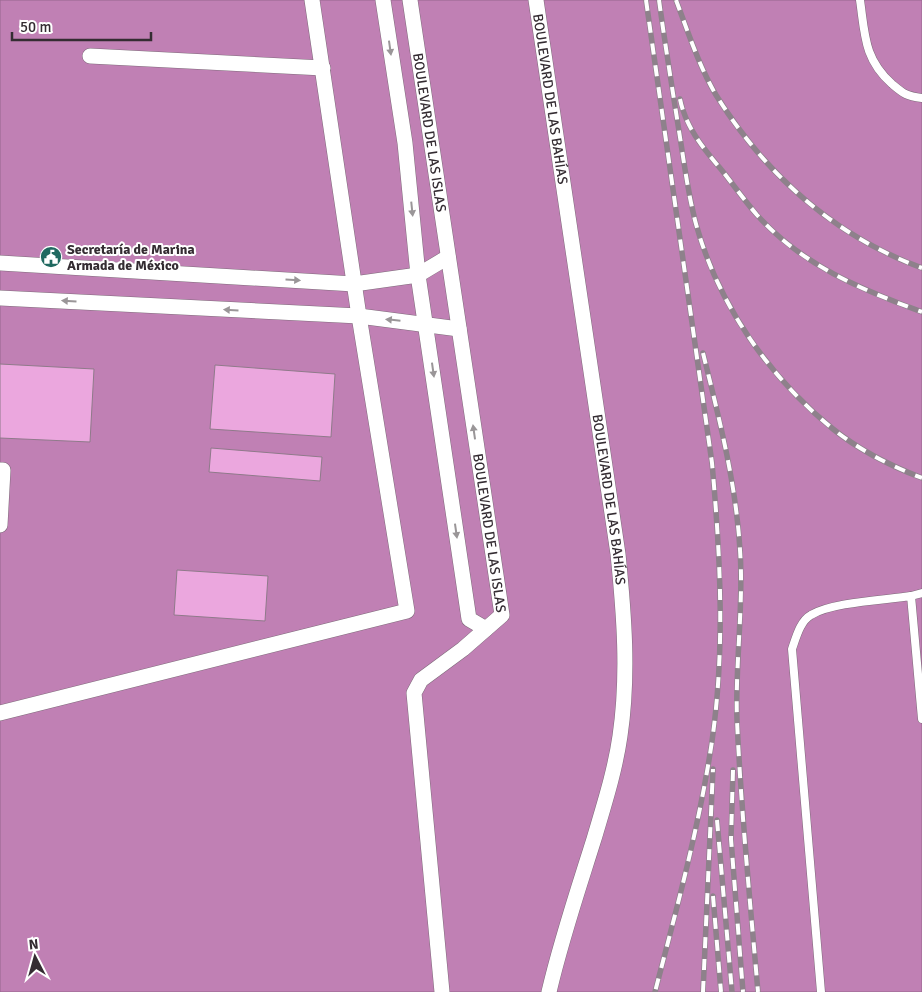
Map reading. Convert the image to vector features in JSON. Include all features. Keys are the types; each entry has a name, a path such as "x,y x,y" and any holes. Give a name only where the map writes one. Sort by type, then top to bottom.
{"street":[{"path":"0,713 407,611 354,284 312,0"},
{"name":"BOULEVARD DE LAS ISLAS","path":"383,0 404,143 418,275 469,618 486,629 502,615 410,0"},
{"name":"BOULEVARD DE LAS BAHÍAS","path":"536,0 618,554 624,618 626,683 620,737 608,792 558,953 548,992"},
{"path":"90,56 323,68"},
{"path":"0,263 354,284 418,275 448,257"},
{"path":"0,298 359,316 459,329"},
{"path":"0,470 3,470 0,525"},
{"path":"442,992 414,693 421,680 486,629"}],"lane":[{"path":"860,0 866,44 878,71 907,96 922,98"},
{"path":"821,992 792,649 799,629 810,615 834,607 922,593"},
{"path":"912,596 922,719"}],"shaded area":[{"path":"0,0 922,0 922,992 0,992"}],"building":[{"path":"0,364 94,369 90,442 0,438"},
{"path":"215,365 335,374 331,437 210,429"},
{"path":"211,448 322,457 320,481 209,472"},
{"path":"177,570 268,576 265,621 174,615"}],"railway":[{"path":"646,0 712,463 718,537 720,612 718,686 709,760 691,847 655,992"},
{"path":"659,0 693,213 706,254 732,310 767,362 810,409 843,437 864,451 922,478"},
{"path":"676,0 699,61 710,84 735,124 756,151 804,199 831,220 860,239 890,255 922,268"},
{"path":"680,99 687,120 703,147 757,215 774,233 813,262 833,274 876,294 922,312"},
{"path":"703,353 726,451 738,525 741,592 737,720 743,822 758,992"},
{"path":"703,992 713,769"},
{"path":"733,770 731,839 743,992"},
{"path":"717,820 732,992"},
{"path":"713,896 721,992"}],"place":[{"name":"Secretaría de Marina Armada de México","path":"51,257"}]}
